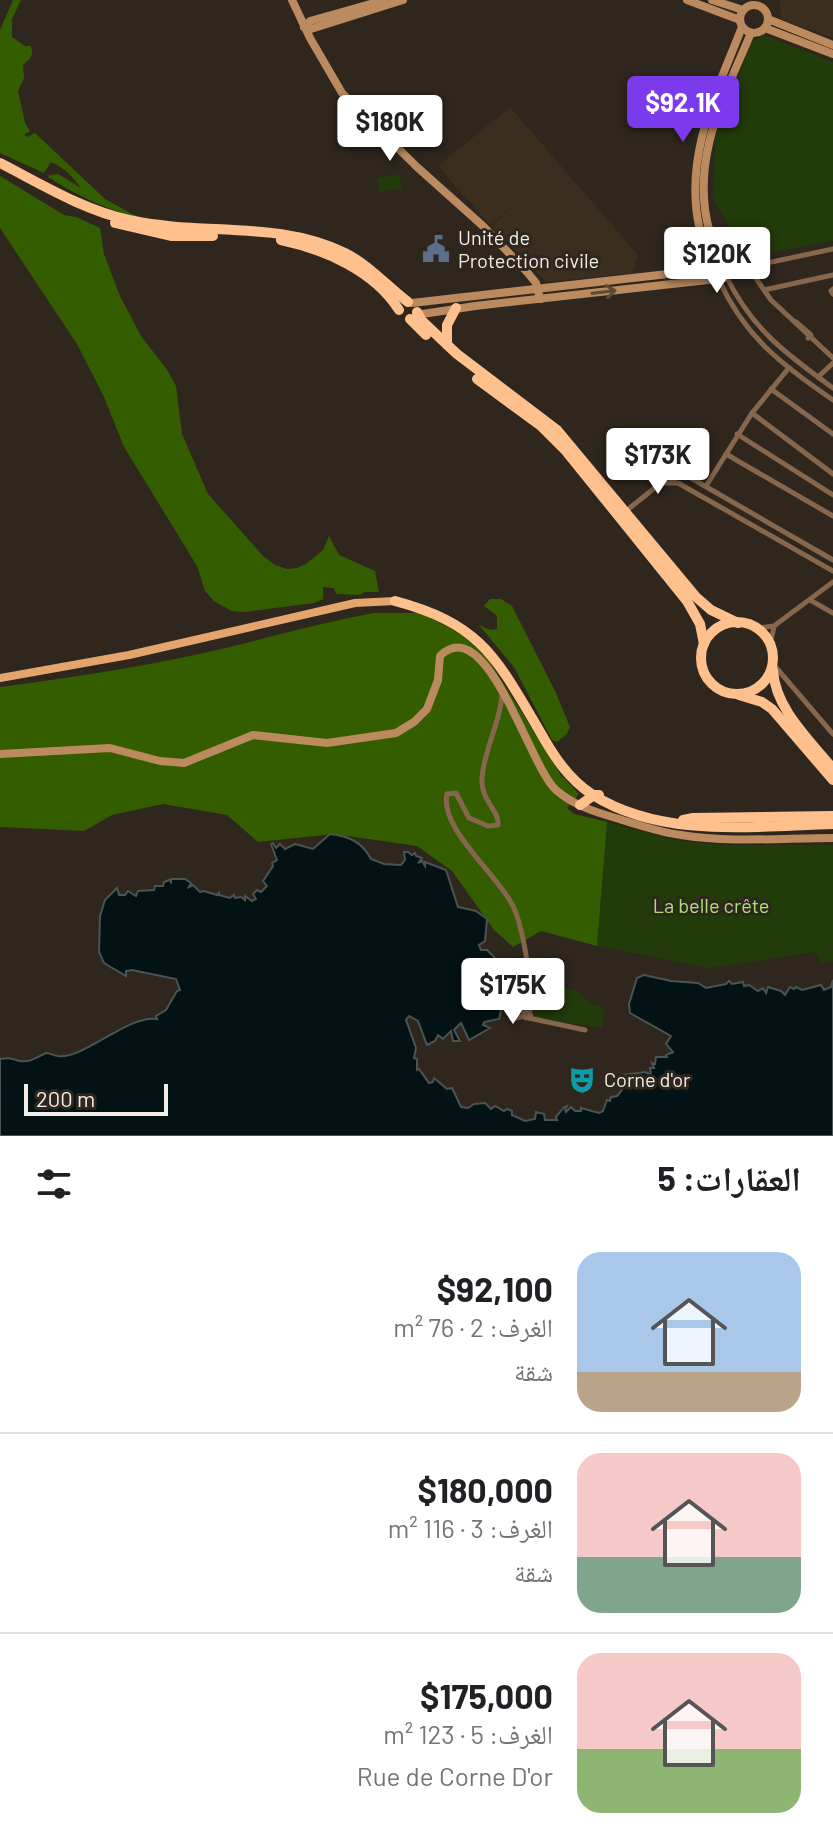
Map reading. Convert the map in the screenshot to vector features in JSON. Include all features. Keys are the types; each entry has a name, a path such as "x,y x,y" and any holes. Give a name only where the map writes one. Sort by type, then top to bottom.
{"highway":[{"path":"0,163 80,203 124,219 170,228 262,231 321,242 357,260 447,345 557,430 703,604 738,623 757,628 770,644 774,680 786,710 833,769"},
{"path":"0,171 90,215 145,232 171,236 260,237 311,249 345,263 365,276 411,311 465,369 541,426 566,451 687,601 700,624 704,644 702,666 706,676 722,690 754,699 772,709 833,780"},
{"path":"447,345 447,325 456,308"},
{"path":"395,601 442,616 471,633 516,692 555,758 576,782 594,795 636,813 681,822 833,823"},
{"path":"395,601 432,609 472,631 505,670 567,766 582,780 612,799"},
{"path":"704,644 718,629 738,623"},
{"path":"737,694 756,689 770,674 773,664"},
{"path":"576,782 581,795 578,805"},
{"path":"578,805 594,795 681,822"}],"main road":[{"path":"0,678 115,658 355,603 395,601"}],"street":[{"path":"292,0 333,79 348,99 483,226 527,272 539,295"},
{"path":"304,27 310,21 385,0"},
{"path":"304,27 311,29 403,0"},
{"path":"687,0 758,33 767,23 766,10 759,5 750,5 743,10"},
{"path":"712,0 743,10"},
{"path":"722,277 713,277 717,267 697,210 697,157 705,123 744,26 743,10"},
{"path":"767,23 833,45"},
{"path":"767,23 833,54"},
{"path":"411,311 722,277 748,267 833,249"},
{"path":"717,267 726,269 722,277 730,304 745,327 788,369 833,400"},
{"path":"411,311 456,308 717,267 748,267"},
{"path":"748,267 771,300 774,298 811,335 808,338 833,360 818,377"},
{"path":"763,290 833,275"},
{"path":"722,277 768,338 833,388"},
{"path":"706,486 737,434 788,369"},
{"path":"771,389 833,434"},
{"path":"752,413 833,474"},
{"path":"737,434 833,495"},
{"path":"726,454 833,516"},
{"path":"833,560 684,474 667,468 661,471 659,475 666,482 678,483 833,571"},
{"path":"624,512 673,479 673,472"},
{"path":"757,628 774,626 833,582"},
{"path":"810,600 833,613"},
{"path":"770,644 774,626"},
{"path":"0,754 110,748 160,761 184,763 253,735 327,743 396,733 427,709 438,680 440,656 449,647 461,646 474,652 484,662 502,690 548,782 578,805 637,825 684,836 833,838"},
{"path":"773,664 833,734"},
{"path":"502,690 482,779 482,791 489,807 498,816 498,825 488,826 469,818 456,793 447,794 445,802 457,830 515,910 529,977 528,1015"},
{"path":"499,713 511,709"},
{"path":"512,1019 528,1015 585,1030"}],"shaded area":[{"path":"780,0 833,0 833,38 781,19"},
{"path":"510,107 638,255 632,273 547,282 491,226 521,200 490,225 438,166"},
{"path":"330,834 354,840 371,859 384,864 401,865 405,860 404,852 415,853 422,858 418,863 422,861 425,866 425,862 446,870 458,907 476,911 487,919 485,941 479,945 481,950 487,950 500,963 502,998 499,1019 484,1022 483,1025 490,1028 469,1040 461,1023 454,1030 460,1041 453,1041 451,1031 443,1039 438,1035 435,1041 427,1045 418,1021 409,1016 406,1020 416,1048 414,1058 417,1059 417,1070 429,1083 434,1078 447,1089 452,1088 461,1107 485,1103 491,1109 495,1106 512,1111 512,1115 525,1121 535,1119 536,1112 544,1114 545,1120 557,1120 556,1117 567,1106 566,1112 571,1107 575,1111 581,1111 581,1108 599,1113 603,1111 607,1100 610,1101 622,1090 623,1075 645,1072 651,1075 650,1068 654,1068 652,1063 655,1064 656,1057 667,1057 673,1052 666,1044 671,1036 630,1013 629,1004 637,978 644,975 698,983 706,988 729,981 732,984 743,982 744,986 749,985 758,991 763,988 766,993 768,987 785,995 790,987 802,990 821,985 824,990 831,987 833,980 833,1136 0,1136 0,1059 27,1061 46,1053 58,1056 80,1051 133,1023 157,1019 156,1016 166,1010 180,990 176,979 132,970 126,971 126,976 104,963 99,952 100,916 105,900 117,888 119,895 125,895 128,891 136,896 138,891 154,890 155,886 163,886 171,879 185,879 191,883 189,887 193,885 200,892 219,893 230,898 234,895 245,900 245,896 252,901 256,899 253,894 257,890 261,892 267,886 263,881 272,863 277,860 271,844 276,848 280,844 285,849 295,844 313,849"}],"green space":[{"path":"13,0 21,0 12,19 12,37 32,49 31,57 23,65 24,78 18,91 25,123 30,131 24,135 27,137 35,133 105,199 148,220 109,208 48,177 58,174 81,188 56,164 51,162 44,173 0,153 0,30"},
{"path":"763,35 833,62 833,241 762,254 737,238 713,200 715,137 752,41"},
{"path":"399,174 402,188 379,192 377,178"},
{"path":"0,176 64,215 100,228 104,254 120,296 141,336 176,386 182,434 208,494 263,556 275,565 297,568 323,550 329,536 339,555 375,571 379,592 336,594 334,588 323,587 323,599 314,603 245,612 232,611 215,602 205,591 197,566 124,447 104,397 77,344 0,228"},
{"path":"490,599 501,599 512,606 556,693 570,727 557,742 552,740 514,667 479,625 490,630 497,629 497,616 484,606"},
{"path":"374,613 420,613 449,627 482,649 561,775 579,794 567,808 574,814 607,822 597,946 541,931 513,947 494,930 452,871 417,846 334,834 258,842 227,815 163,804 112,815 84,831 0,827 0,687 173,659"},
{"name":"La belle crête","path":"607,822 678,841 726,845 833,845 833,962 821,962 815,952 710,968 597,946"},
{"path":"532,987 575,990 592,1004 604,1008 602,1028 536,1018"}],"place":[{"name":"Unité de Protection civile","path":"436,249"},
{"name":"Corne d'or","path":"582,1080"}]}
